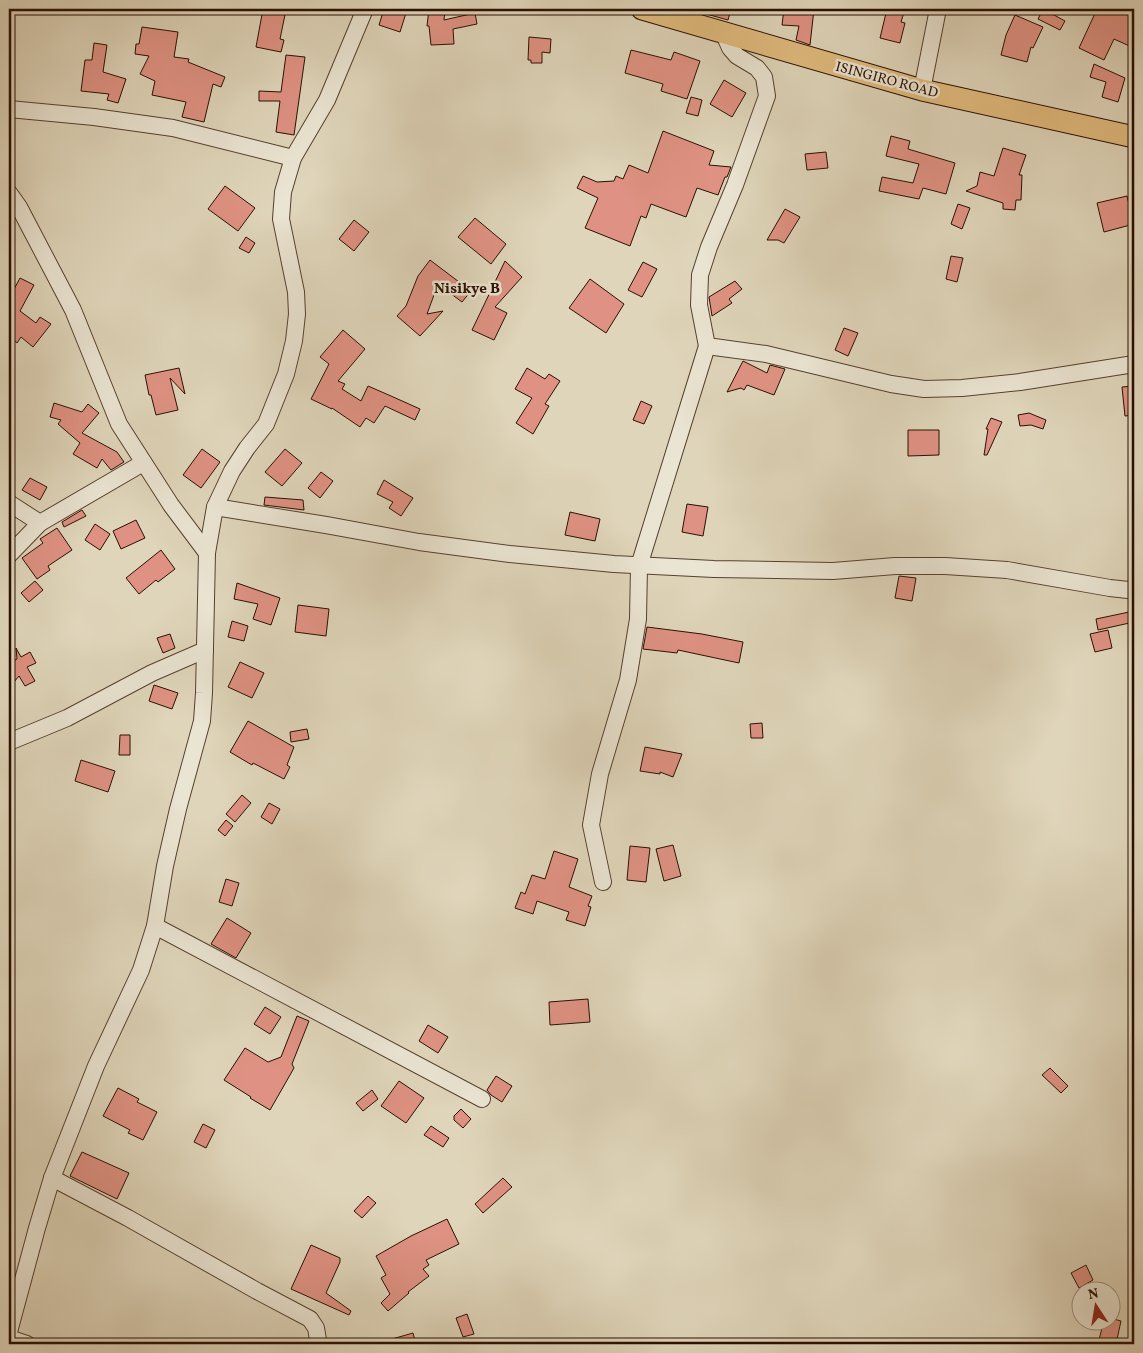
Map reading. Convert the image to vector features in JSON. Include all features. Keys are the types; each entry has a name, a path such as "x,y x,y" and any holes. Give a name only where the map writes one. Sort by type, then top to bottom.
{"main road":[{"name":"ISINGIRO ROAD","path":"642,9 922,90 1134,137"}],"street":[{"path":"9,1332 52,1178 96,1066 141,970 155,926 165,866 178,809 202,721 207,553 215,506 232,471 266,424 286,374 294,341 297,314 296,292 281,219 283,192 293,158 327,100 365,9"},
{"path":"922,90 938,9"},
{"path":"603,882 591,825 600,774 628,680 638,619 639,566 706,346 699,305 700,275 709,247 735,185 766,96 764,77 757,68 737,56 730,48 723,32"},
{"path":"9,109 94,116 172,128 293,158"},
{"path":"9,193 23,215 72,310 119,424 171,505 207,553"},
{"path":"706,346 766,354 891,384 924,389 962,388 1020,382 1134,364"},
{"path":"9,555 40,523 143,463"},
{"path":"9,503 40,523"},
{"path":"215,506 419,542 510,554 639,566 833,571 895,566 945,566 1007,570 1110,588 1134,589"},
{"path":"9,742 67,718 152,673 205,650"},
{"path":"155,926 482,1099"},
{"path":"52,1178 310,1319 316,1328 318,1340 315,1344"},
{"path":"9,1338 27,1344"}],"building":[{"path":"263,9 286,10 280,39 284,40 281,52 256,47"},
{"path":"384,9 406,13 400,32 379,25"},
{"path":"429,9 445,10 444,20 475,13 477,24 453,29 454,44 431,45 429,26 427,26"},
{"path":"700,9 731,9 728,20 699,12"},
{"path":"784,9 814,9 810,45 796,40 799,26 782,25"},
{"path":"887,9 905,9 901,22 905,23 900,43 880,38"},
{"path":"1043,9 1065,21 1060,30 1038,19"},
{"path":"1097,9 1134,9 1134,48 1114,39 1104,60 1079,48"},
{"path":"1015,15 1043,27 1033,48 1031,47 1027,62 1001,55 1006,35"},
{"path":"142,27 178,32 174,57 189,59 188,62 225,77 221,87 213,84 204,122 182,117 186,102 152,95 155,81 140,74 149,56 135,54 136,44 139,44"},
{"path":"529,37 551,39 550,53 542,52 542,63 531,63 531,60 528,60"},
{"path":"94,43 107,45 103,72 126,79 118,103 107,100 109,94 81,91 85,60 92,60"},
{"path":"631,50 671,60 674,52 700,61 687,99 661,91 663,84 625,73"},
{"path":"286,55 305,57 294,135 276,132 280,101 259,101 259,91 281,92"},
{"path":"1094,64 1125,78 1118,102 1102,97 1106,82 1090,77"},
{"path":"724,80 746,93 732,117 710,104"},
{"path":"691,97 702,100 698,116 686,113"},
{"path":"663,131 714,151 709,165 731,167 718,195 697,188 686,217 651,204 646,218 641,216 630,246 585,228 598,198 577,188 583,176 597,182 614,181 616,176 623,179 629,165 648,173"},
{"path":"891,136 910,141 908,149 955,163 946,194 923,188 919,199 879,191 882,177 913,183 919,164 886,156"},
{"path":"1003,148 1026,155 1019,175 1022,175 1021,200 1016,200 1015,210 1003,209 1003,203 966,191 977,186 980,172 994,176"},
{"path":"826,152 828,168 807,170 805,154"},
{"path":"225,186 255,208 238,231 208,209"},
{"path":"1127,196 1134,224 1104,232 1097,203"},
{"path":"958,204 970,208 962,229 951,224"},
{"path":"785,209 800,217 784,243 778,240 767,240"},
{"path":"475,218 506,244 491,264 458,237"},
{"path":"354,220 369,232 354,251 339,239"},
{"path":"246,237 255,243 249,253 239,248"},
{"path":"951,256 963,258 957,282 946,279"},
{"path":"430,260 471,291 462,302 438,284 427,314 443,311 420,336 397,316 406,306 418,276"},
{"path":"505,261 522,277 495,307 507,313 494,340 472,330"},
{"path":"643,262 657,269 642,297 628,290"},
{"path":"20,278 34,285 20,311 36,323 40,317 51,324 33,347 21,337 17,343 9,336 9,303 15,295 12,293"},
{"path":"590,279 624,304 606,333 569,308"},
{"path":"735,281 742,289 729,299 732,303 712,316 709,297"},
{"path":"844,328 858,333 848,356 835,350"},
{"path":"343,330 365,349 338,381 345,384 342,389 361,401 368,386 420,409 415,420 385,406 374,423 366,418 360,427 332,408 311,399 329,364 320,357"},
{"path":"743,361 767,373 770,365 785,369 774,395 747,385 744,390 741,388 727,392"},
{"path":"179,368 185,394 170,378 178,410 156,415 145,375"},
{"path":"527,368 545,379 549,374 560,381 545,404 549,406 533,434 516,423 532,398 515,389"},
{"path":"1134,386 1134,415 1125,416 1122,387"},
{"path":"641,401 652,406 644,424 633,420"},
{"path":"54,403 82,412 88,404 99,413 82,433 117,452 124,462 111,470 102,459 97,468 73,454 80,443 58,424 61,420 50,417"},
{"path":"1029,413 1046,420 1043,429 1031,425 1020,426 1018,415"},
{"path":"991,418 1002,422 987,455 984,455 988,429 986,429"},
{"path":"908,430 939,430 939,455 908,456"},
{"path":"202,449 220,462 201,488 183,475"},
{"path":"285,449 302,463 282,486 265,472"},
{"path":"321,472 333,481 320,498 308,488"},
{"path":"30,478 47,487 40,500 22,490"},
{"path":"384,480 413,498 401,516 389,508 393,502 377,494"},
{"path":"265,497 303,500 304,510 264,505"},
{"path":"687,504 708,507 703,536 682,532"},
{"path":"82,510 86,516 64,527 62,522"},
{"path":"570,512 600,519 595,541 565,535"},
{"path":"136,520 145,538 121,549 113,531"},
{"path":"95,524 110,534 100,550 85,540"},
{"path":"57,528 72,550 48,566 50,570 37,579 22,558 43,543 40,539"},
{"path":"161,550 175,569 158,582 156,580 139,594 126,578"},
{"path":"899,576 916,578 912,601 895,598"},
{"path":"35,581 43,590 29,602 21,593"},
{"path":"237,583 280,598 271,625 253,619 258,604 234,599"},
{"path":"298,605 329,609 326,636 295,632"},
{"path":"1134,611 1134,622 1098,630 1096,619"},
{"path":"232,621 248,626 244,641 228,637"},
{"path":"647,627 702,634 743,642 739,663 678,650 677,653 643,649"},
{"path":"1108,630 1112,648 1095,652 1090,634"},
{"path":"170,634 175,648 163,653 157,638"},
{"path":"16,648 21,657 30,652 36,663 27,667 35,681 25,686 19,676 9,688 9,663 17,659"},
{"path":"240,662 264,673 252,698 228,687"},
{"path":"154,685 178,693 172,709 149,701"},
{"path":"248,721 294,747 287,765 290,767 284,779 253,763 252,765 230,752"},
{"path":"762,723 763,738 751,738 750,724"},
{"path":"307,729 309,739 291,742 290,732"},
{"path":"120,735 130,735 130,755 119,755"},
{"path":"645,747 682,754 673,777 660,772 660,774 640,771"},
{"path":"81,760 115,771 108,792 75,781"},
{"path":"242,795 251,803 235,822 226,814"},
{"path":"269,803 280,809 272,824 261,817"},
{"path":"226,820 233,826 225,836 218,830"},
{"path":"673,845 681,876 664,881 656,849"},
{"path":"630,846 650,848 646,882 627,880"},
{"path":"554,851 578,859 569,887 592,896 588,906 591,907 585,926 566,920 569,912 537,901 533,914 515,908 521,892 525,894 532,875 545,879"},
{"path":"226,879 239,883 232,906 219,902"},
{"path":"227,918 251,933 236,958 211,944"},
{"path":"588,999 590,1022 550,1025 549,1002"},
{"path":"265,1007 281,1017 270,1034 254,1024"},
{"path":"297,1016 309,1021 292,1064 294,1068 270,1110 224,1080 245,1048 268,1062 281,1057"},
{"path":"428,1025 448,1037 438,1053 419,1041"},
{"path":"1050,1068 1068,1086 1061,1093 1042,1075"},
{"path":"496,1076 512,1086 502,1102 487,1090"},
{"path":"399,1081 424,1098 406,1123 381,1106"},
{"path":"118,1088 139,1099 137,1102 157,1112 143,1140 128,1133 130,1130 103,1116"},
{"path":"372,1090 378,1099 363,1111 356,1103"},
{"path":"461,1109 471,1119 463,1128 454,1120 454,1116"},
{"path":"203,1124 215,1130 206,1148 194,1142"},
{"path":"431,1126 449,1138 443,1147 424,1135"},
{"path":"82,1152 129,1173 117,1199 70,1176"},
{"path":"503,1178 512,1187 483,1213 475,1204"},
{"path":"368,1196 376,1203 362,1218 354,1211"},
{"path":"447,1219 459,1244 426,1260 429,1265 423,1269 429,1276 388,1311 381,1303 390,1294 381,1278 386,1275 376,1256 411,1236"},
{"path":"311,1245 340,1258 326,1293 351,1311 349,1315 291,1289"},
{"path":"1086,1265 1093,1280 1075,1280 1071,1273"},
{"path":"467,1314 474,1334 463,1337 456,1318"},
{"path":"1102,1330 1119,1330 1116,1344 1098,1344"},
{"path":"413,1333 416,1344 385,1344 385,1341"}],"district":[{"name":"Nisikye B","path":"467,288"}]}
